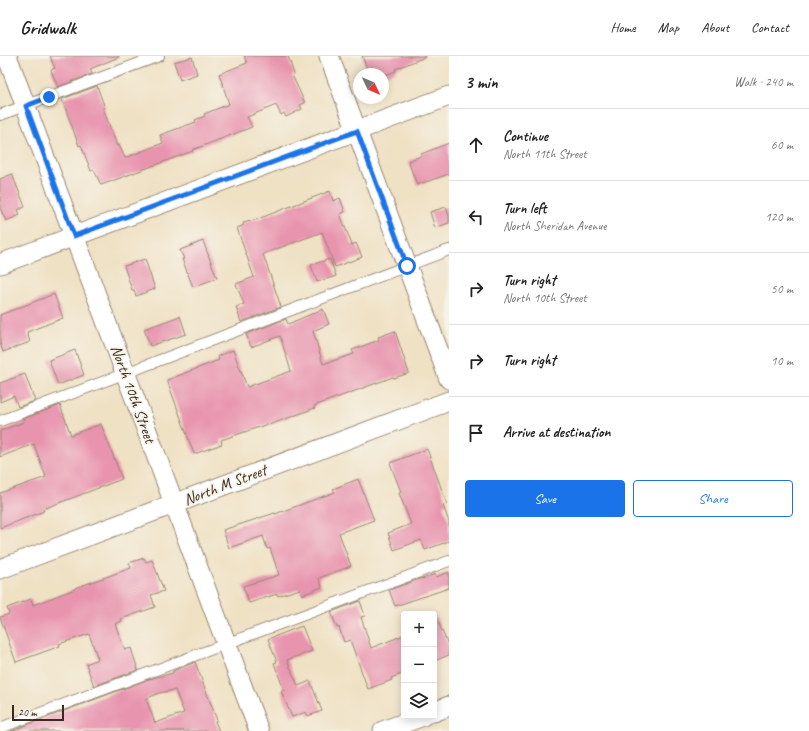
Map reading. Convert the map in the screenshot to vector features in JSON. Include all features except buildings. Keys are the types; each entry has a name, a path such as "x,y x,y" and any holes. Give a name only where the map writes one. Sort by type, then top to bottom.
{"street":[{"name":"North 10th Street","path":"7,56 259,731"},
{"path":"329,56 449,379"},
{"path":"0,264 449,96"},
{"name":"North M Street","path":"0,569 449,401"},
{"path":"437,711 449,706"},
{"path":"383,731 415,719"}],"lane":[{"path":"0,115 159,56"},
{"path":"0,421 449,250"},
{"path":"0,728 449,561"}],"route":[{"path":"49,97 26,106 74,236 357,131 407,266"}]}
